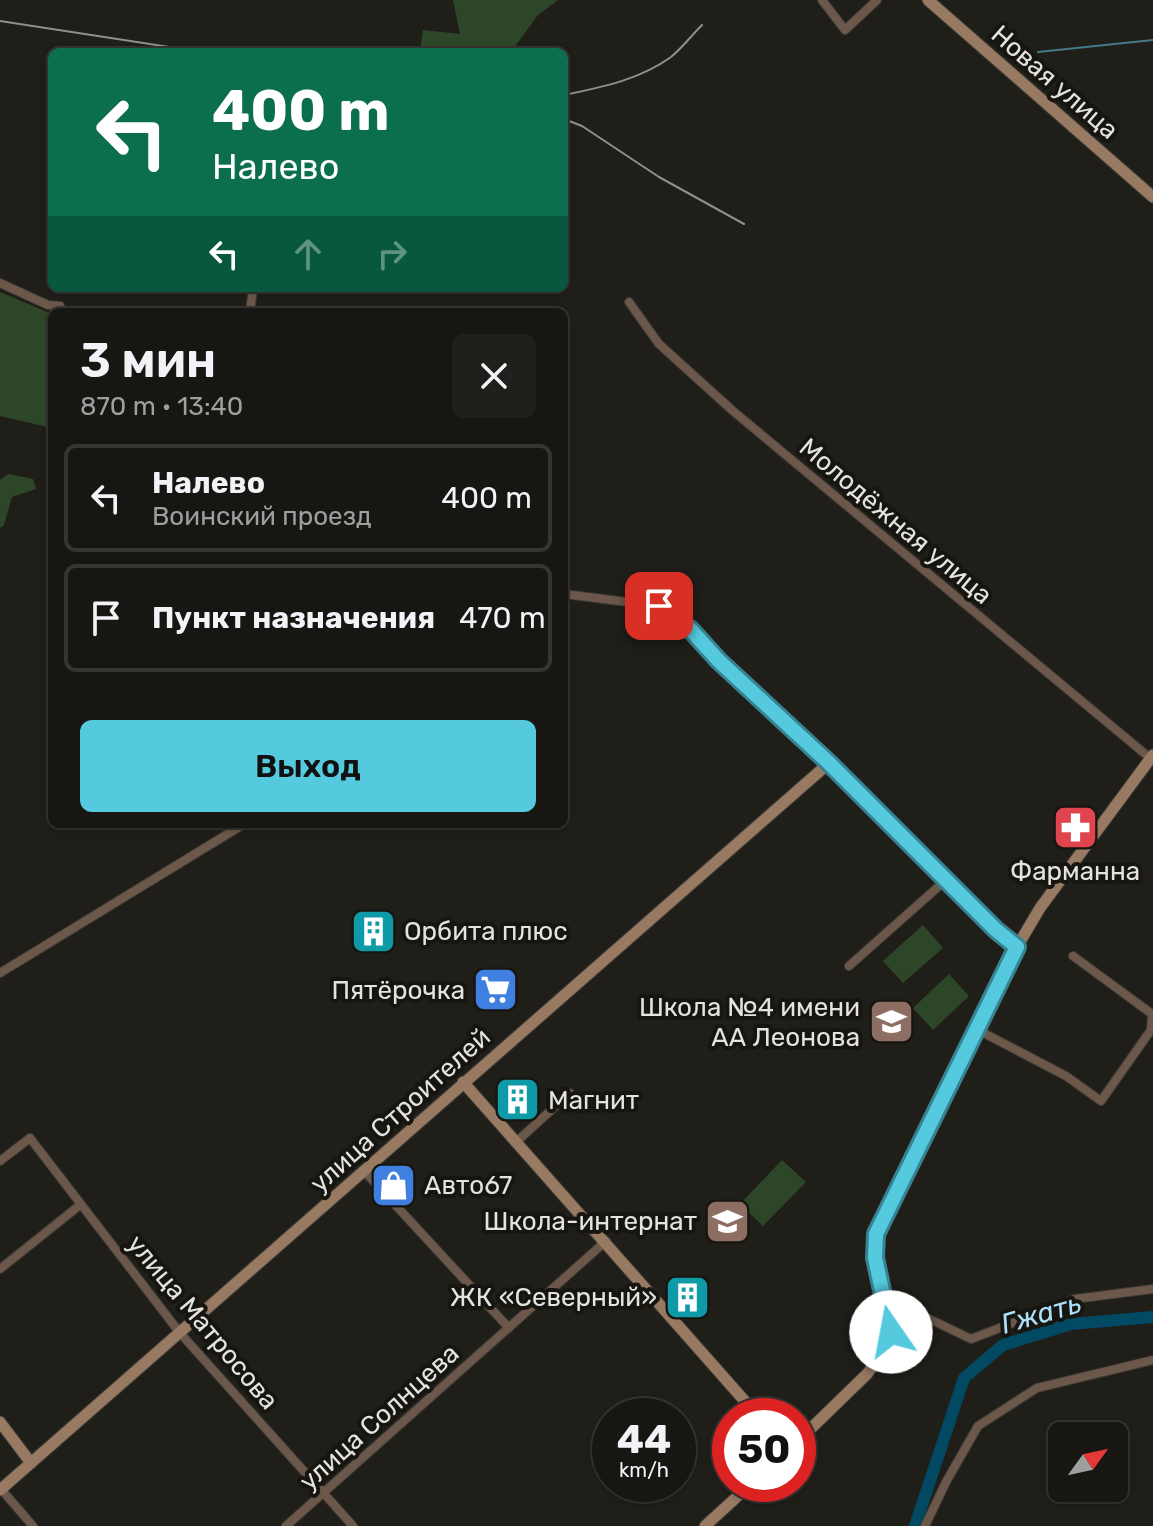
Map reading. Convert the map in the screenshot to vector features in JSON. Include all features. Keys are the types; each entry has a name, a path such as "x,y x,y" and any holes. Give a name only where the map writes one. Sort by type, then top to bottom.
{"main road":[{"name":"Новая улица","path":"928,0 1153,197"},
{"path":"816,1423 877,1363 887,1347 891,1332 875,1258 876,1234 1017,947 1040,908 1152,757"},
{"path":"829,763 996,930 1017,947"},
{"name":"улица Строителей","path":"1,1490 829,763"},
{"path":"463,1082 742,1398"},
{"path":"0,1422 31,1463"},
{"path":"705,1526 731,1502"}],"street":[{"path":"822,0 845,30 877,0"},
{"path":"0,283 48,305 60,306"},
{"name":"Молодёжная улица","path":"629,302 659,344 733,411 1152,757"},
{"path":"568,595 659,606 680,628 690,629 719,661 829,763"},
{"path":"0,973 237,828"},
{"path":"849,966 947,879"},
{"path":"978,1030 1066,1076 1101,1101 1151,1030 1152,1014 1073,956"},
{"path":"515,1143 570,1093"},
{"name":"улица Матросова","path":"0,1161 30,1138 180,1333 353,1526"},
{"path":"364,1171 509,1328"},
{"path":"0,1269 80,1205"},
{"name":"улица Солнцева","path":"286,1526 606,1241"},
{"path":"891,1332 897,1331 917,1313 971,1339 1075,1299 1153,1289"},
{"path":"925,1526 978,1426 1037,1388 1153,1360"},
{"path":"1,1490 33,1526"}],"green space":[{"path":"453,0 558,0 538,15 514,48 421,48 423,30 460,34"},
{"path":"0,292 48,312 48,427 0,416"},
{"path":"8,474 33,479 36,489 12,497 4,525 0,528 0,480"},
{"path":"923,925 943,948 903,983 883,961"},
{"path":"949,974 969,996 933,1030 913,1008"},
{"path":"782,1160 806,1182 763,1226 740,1204"}],"waterway":[{"path":"1038,52 1153,40"},
{"name":"Гжать","path":"915,1526 964,1378 1003,1345 1071,1324 1153,1317"}],"railway":[{"path":"0,21 176,48"},
{"path":"568,94 606,86 646,72 671,57 702,25"},
{"path":"568,121 582,126 659,177 744,224"}],"place":[{"name":"Фарманна","path":"1075,828"},
{"name":"Орбита плюс","path":"373,931"},
{"name":"Пятёрочка","path":"496,990"},
{"name":"Школа №4 имени АА Леонова","path":"891,1022"},
{"name":"Магнит","path":"517,1100"},
{"name":"Авто67","path":"393,1185"},
{"name":"Школа-интернат","path":"728,1221"},
{"name":"ЖК «Северный»","path":"688,1297"}],"route":[{"path":"659,606 680,628 690,629 699,642 829,763 996,930 1017,947 876,1234 875,1258 891,1332"}]}
